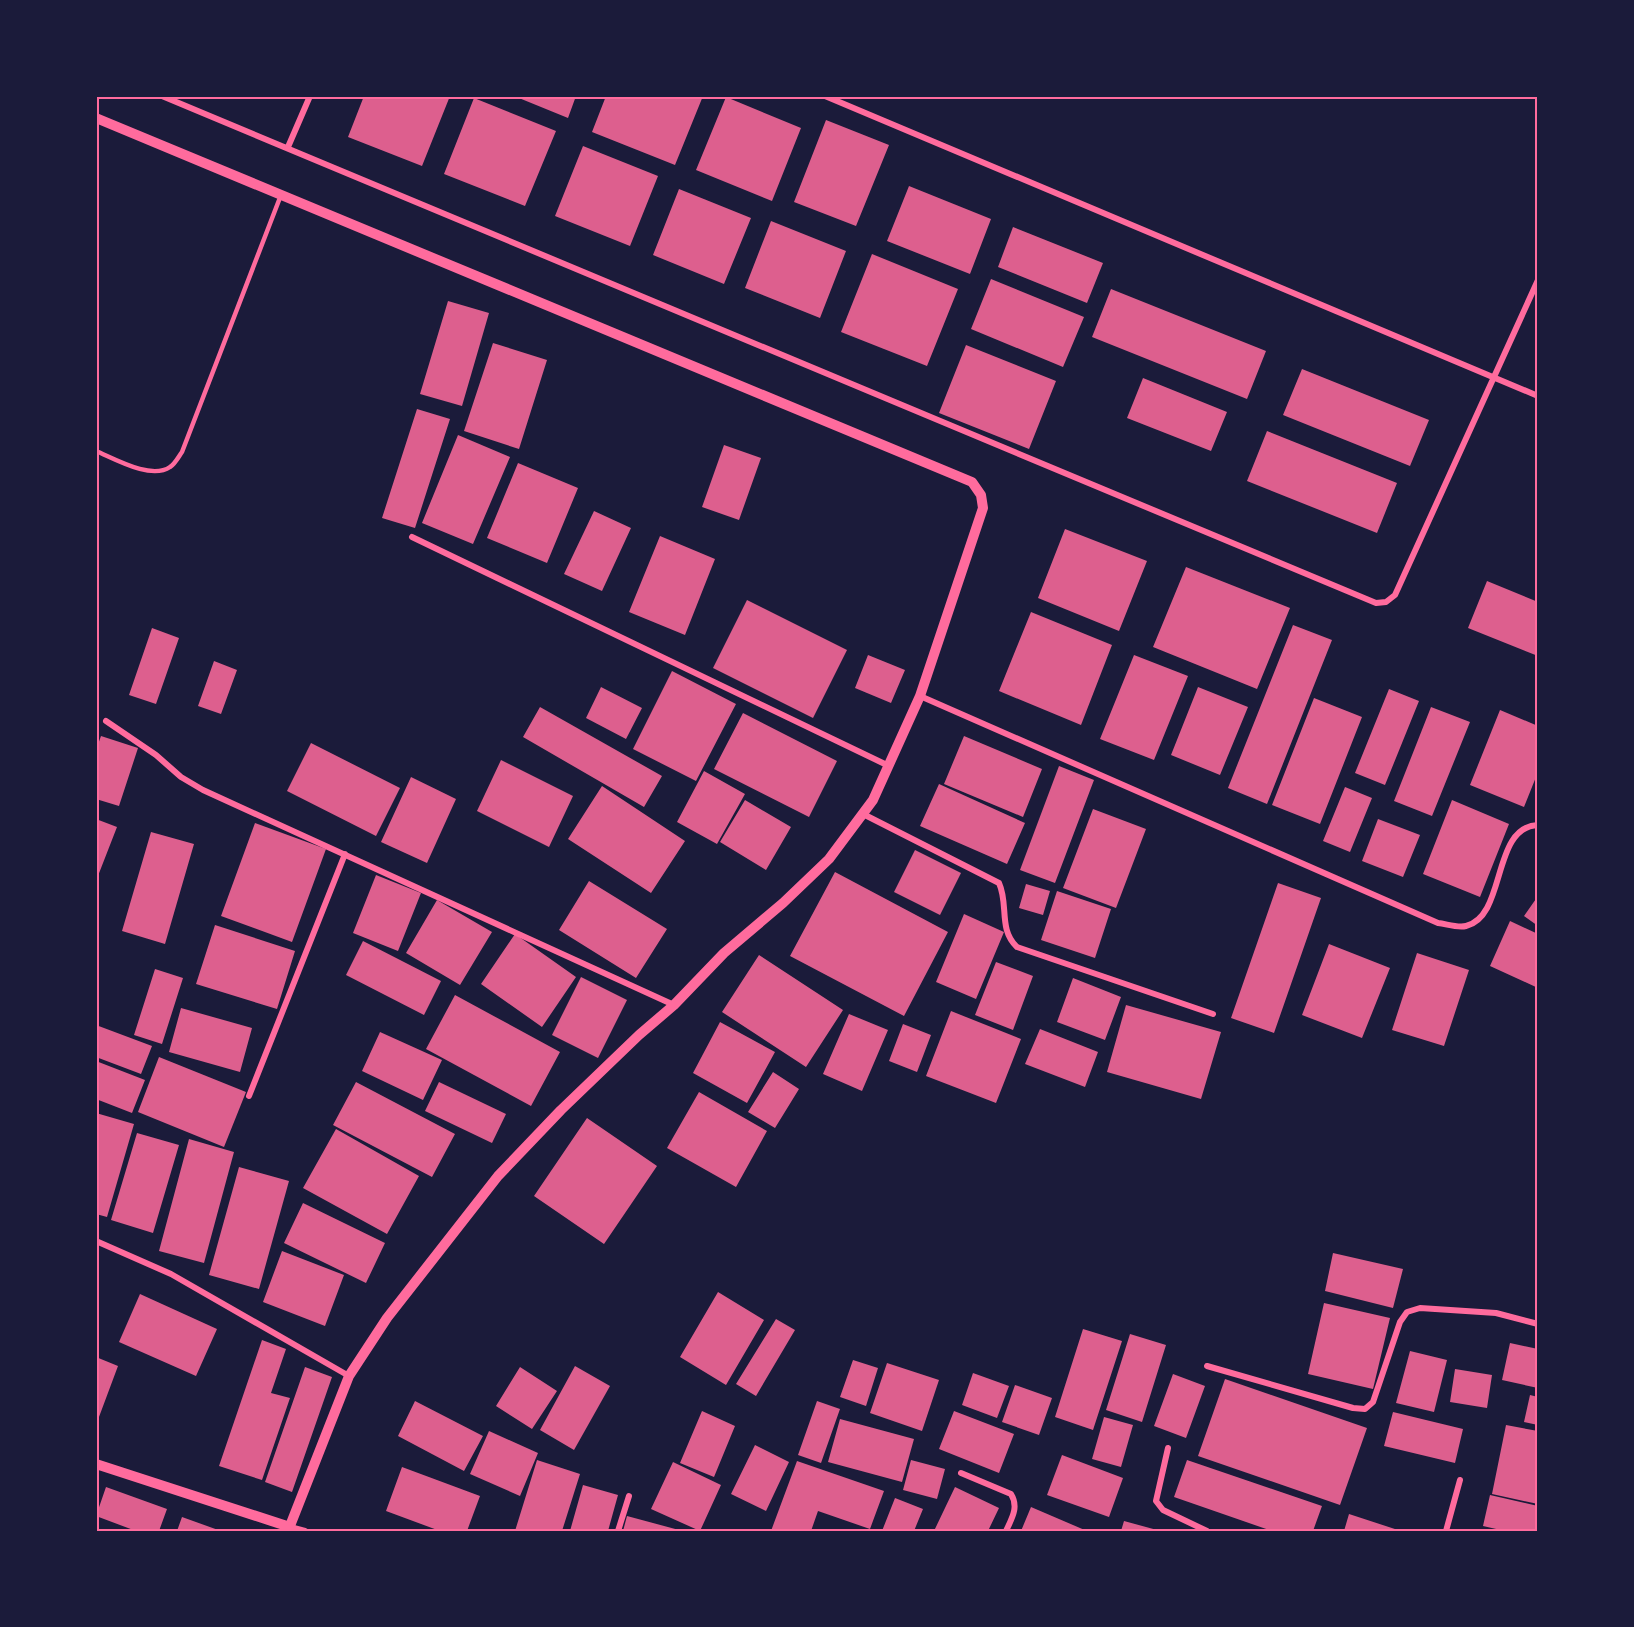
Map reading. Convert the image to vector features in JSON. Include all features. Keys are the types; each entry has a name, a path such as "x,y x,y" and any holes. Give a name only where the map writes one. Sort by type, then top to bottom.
{"street":[{"path":"162,96 1376,603 1386,602 1395,595 1538,280"},
{"path":"288,147 310,96"},
{"path":"825,96 1538,396"},
{"path":"96,118 972,482 981,495 983,508 920,696 873,800 829,859 783,903 724,953 674,1005 579,1094 498,1176 387,1318 349,1376 289,1529"},
{"path":"412,537 889,766"},
{"path":"920,696 1438,923 1464,927 1474,923 1491,901 1508,847 1519,831 1527,825 1538,825"},
{"path":"106,721 156,755 181,777 203,790 674,1005"},
{"path":"863,814 999,883 1003,891 1005,929 1009,940 1017,947 1213,1014"},
{"path":"249,1096 345,854"},
{"path":"96,1241 171,1274 349,1376"},
{"path":"1207,1366 1353,1408 1365,1409 1373,1402 1400,1322 1407,1312 1420,1308 1496,1313 1538,1324"},
{"path":"1168,1448 1155,1501 1163,1510 1207,1531"},
{"path":"96,1464 289,1529 305,1531"},
{"path":"961,1473 1011,1494 1016,1502 1015,1510 1006,1531"},
{"path":"1446,1531 1460,1480"},
{"path":"618,1531 629,1496"}],"lane":[{"path":"96,451 138,469 157,472 171,467 182,452 281,195"}],"building":[{"path":"364,96 450,96 422,166 348,137"},
{"path":"514,96 576,96 568,118"},
{"path":"606,96 703,96 675,165 592,132"},
{"path":"726,97 801,128 772,201 696,170"},
{"path":"474,98 556,131 525,206 444,174"},
{"path":"826,120 889,145 856,226 794,202"},
{"path":"583,146 658,176 630,246 555,216"},
{"path":"909,186 991,219 970,274 887,241"},
{"path":"679,189 751,218 724,284 653,255"},
{"path":"771,221 846,251 820,318 745,288"},
{"path":"1013,227 1103,263 1087,303 998,267"},
{"path":"872,254 958,289 927,366 841,332"},
{"path":"991,279 1084,317 1063,367 971,329"},
{"path":"1111,289 1266,351 1247,399 1092,337"},
{"path":"448,301 489,313 462,406 420,394"},
{"path":"493,343 547,360 519,449 464,431"},
{"path":"966,345 1056,381 1029,449 939,413"},
{"path":"1302,369 1429,420 1410,466 1283,415"},
{"path":"1143,378 1227,412 1211,451 1127,418"},
{"path":"417,409 450,419 415,528 382,518"},
{"path":"1267,431 1397,483 1377,533 1247,481"},
{"path":"458,435 510,457 473,544 422,523"},
{"path":"724,445 761,458 739,520 702,507"},
{"path":"518,463 578,488 547,563 487,538"},
{"path":"594,511 631,528 602,591 564,574"},
{"path":"1065,529 1147,561 1119,631 1038,598"},
{"path":"660,536 715,559 685,635 629,612"},
{"path":"1186,567 1290,608 1257,689 1153,647"},
{"path":"1487,581 1538,602 1538,656 1468,628"},
{"path":"747,600 847,650 813,718 713,668"},
{"path":"1031,612 1112,645 1081,725 999,691"},
{"path":"1293,625 1332,640 1267,804 1228,788"},
{"path":"152,628 179,638 156,704 129,695"},
{"path":"868,655 905,670 891,703 855,688"},
{"path":"1134,655 1188,676 1154,760 1100,739"},
{"path":"214,661 237,670 221,714 198,706"},
{"path":"672,671 736,704 696,781 633,749"},
{"path":"601,687 642,708 626,739 586,718"},
{"path":"1198,687 1248,707 1220,775 1171,755"},
{"path":"1389,689 1419,701 1385,785 1355,773"},
{"path":"1314,698 1362,717 1320,824 1272,805"},
{"path":"540,707 662,776 644,807 523,737"},
{"path":"1431,707 1470,722 1432,816 1394,801"},
{"path":"1500,710 1538,726 1538,772 1524,807 1470,785"},
{"path":"743,713 837,761 809,817 714,769"},
{"path":"101,736 138,748 119,806 96,799 96,750"},
{"path":"964,736 1042,769 1023,817 944,784"},
{"path":"311,743 400,788 376,836 287,791"},
{"path":"501,760 573,796 549,847 477,811"},
{"path":"1059,766 1094,780 1055,883 1020,870"},
{"path":"704,771 745,794 717,844 677,822"},
{"path":"411,777 456,799 427,863 381,842"},
{"path":"939,784 1025,823 1007,864 920,826"},
{"path":"602,786 685,841 651,893 568,839"},
{"path":"1345,787 1372,798 1350,852 1323,841"},
{"path":"745,800 791,827 766,870 720,842"},
{"path":"1452,800 1509,824 1480,897 1423,874"},
{"path":"1093,809 1146,829 1116,908 1063,888"},
{"path":"96,819 117,827 96,881"},
{"path":"1378,819 1420,835 1403,877 1362,861"},
{"path":"255,823 326,849 292,942 221,916"},
{"path":"151,832 194,844 165,944 122,931"},
{"path":"915,850 961,873 940,915 894,892"},
{"path":"835,872 948,932 904,1016 790,956"},
{"path":"376,875 421,893 398,951 353,933"},
{"path":"589,881 667,929 636,978 559,930"},
{"path":"1278,883 1321,898 1274,1033 1231,1018"},
{"path":"1026,884 1050,891 1043,915 1019,908"},
{"path":"1057,891 1111,909 1095,958 1041,940"},
{"path":"1538,896 1538,926 1524,916"},
{"path":"437,900 492,932 460,985 406,953"},
{"path":"964,914 1004,932 976,999 936,982"},
{"path":"1510,921 1538,934 1538,988 1490,966"},
{"path":"215,925 295,951 277,1009 196,984"},
{"path":"515,934 576,977 542,1027 481,984"},
{"path":"363,941 441,981 424,1015 346,975"},
{"path":"1329,944 1390,968 1362,1038 1302,1015"},
{"path":"1417,953 1469,970 1444,1046 1392,1030"},
{"path":"759,955 843,1010 806,1067 722,1012"},
{"path":"996,962 1033,976 1013,1030 975,1015"},
{"path":"155,969 183,978 162,1044 134,1035"},
{"path":"581,977 627,1000 598,1058 552,1035"},
{"path":"1073,978 1121,997 1105,1040 1057,1022"},
{"path":"455,995 560,1052 531,1106 426,1049"},
{"path":"1126,1005 1221,1032 1201,1099 1107,1072"},
{"path":"181,1008 252,1028 240,1072 169,1052"},
{"path":"951,1011 1021,1039 996,1103 926,1076"},
{"path":"849,1014 888,1030 862,1091 823,1074"},
{"path":"720,1022 775,1052 747,1103 693,1073"},
{"path":"903,1024 931,1035 917,1072 889,1061"},
{"path":"96,1025 152,1046 141,1074 96,1057"},
{"path":"1040,1029 1098,1052 1085,1087 1025,1064"},
{"path":"380,1032 442,1060 423,1100 362,1071"},
{"path":"159,1057 246,1092 224,1147 138,1112"},
{"path":"96,1061 145,1080 132,1113 96,1099"},
{"path":"773,1072 799,1089 775,1128 748,1112"},
{"path":"356,1082 455,1134 432,1177 333,1125"},
{"path":"439,1082 506,1114 492,1143 425,1111"},
{"path":"699,1092 767,1131 736,1187 667,1148"},
{"path":"96,1113 134,1124 107,1217 96,1214"},
{"path":"587,1118 657,1166 604,1244 534,1196"},
{"path":"336,1129 419,1176 387,1234 303,1188"},
{"path":"137,1133 179,1145 153,1233 111,1220"},
{"path":"189,1139 234,1152 204,1263 159,1251"},
{"path":"239,1167 289,1181 259,1289 209,1275"},
{"path":"303,1203 385,1243 366,1283 284,1243"},
{"path":"282,1251 344,1275 325,1326 263,1302"},
{"path":"1333,1253 1403,1269 1393,1308 1325,1291"},
{"path":"718,1292 764,1320 726,1385 680,1357"},
{"path":"140,1294 217,1329 196,1376 119,1342"},
{"path":"1324,1303 1390,1318 1373,1389 1308,1374"},
{"path":"776,1319 795,1330 756,1396 736,1384"},
{"path":"1083,1329 1122,1341 1093,1430 1055,1417"},
{"path":"1130,1334 1166,1345 1142,1422 1106,1410"},
{"path":"262,1340 286,1349 271,1393 290,1398 262,1480 219,1466"},
{"path":"1510,1343 1538,1349 1538,1388 1502,1380"},
{"path":"1410,1351 1447,1360 1434,1412 1396,1403"},
{"path":"96,1357 118,1366 96,1425"},
{"path":"853,1360 878,1368 866,1406 840,1397"},
{"path":"887,1363 939,1380 922,1431 870,1413"},
{"path":"575,1366 610,1386 574,1450 540,1430"},
{"path":"305,1367 332,1377 292,1492 265,1482"},
{"path":"520,1367 557,1391 532,1429 496,1406"},
{"path":"1455,1369 1492,1375 1487,1408 1450,1402"},
{"path":"973,1373 1009,1386 997,1418 962,1405"},
{"path":"1173,1374 1205,1386 1186,1438 1154,1426"},
{"path":"1225,1379 1367,1428 1340,1505 1198,1456"},
{"path":"1015,1385 1052,1398 1039,1435 1002,1422"},
{"path":"1530,1395 1538,1397 1538,1425 1524,1422"},
{"path":"415,1401 483,1436 464,1471 398,1436"},
{"path":"817,1401 840,1409 821,1463 798,1455"},
{"path":"702,1411 735,1426 714,1477 680,1463"},
{"path":"954,1411 1014,1434 999,1473 939,1449"},
{"path":"1393,1412 1463,1429 1455,1463 1384,1446"},
{"path":"1104,1417 1133,1425 1121,1467 1092,1459"},
{"path":"840,1419 914,1439 902,1482 828,1462"},
{"path":"1506,1425 1538,1431 1538,1504 1492,1494"},
{"path":"489,1431 538,1453 520,1496 470,1474"},
{"path":"755,1445 789,1462 766,1511 731,1494"},
{"path":"1062,1455 1123,1478 1109,1517 1047,1495"},
{"path":"537,1460 580,1474 562,1531 515,1531"},
{"path":"911,1460 945,1469 937,1499 903,1490"},
{"path":"1187,1460 1322,1506 1313,1531 1272,1531 1174,1497"},
{"path":"797,1461 884,1491 870,1529 818,1511 811,1531 771,1531"},
{"path":"673,1462 721,1485 700,1531 651,1509"},
{"path":"402,1467 480,1496 467,1531 440,1531 386,1511"},
{"path":"583,1485 618,1495 608,1531 570,1531"},
{"path":"106,1487 167,1509 159,1531 136,1531 96,1516"},
{"path":"955,1487 999,1508 988,1531 934,1531"},
{"path":"1490,1495 1538,1506 1538,1531 1505,1531 1483,1526"},
{"path":"895,1498 923,1509 914,1531 882,1531"},
{"path":"1031,1507 1087,1531 1021,1531"},
{"path":"1349,1514 1401,1531 1344,1531"},
{"path":"627,1516 679,1530 679,1531 623,1531"},
{"path":"182,1517 221,1531 177,1531"},
{"path":"1124,1521 1157,1530 1157,1531 1121,1531"}]}
